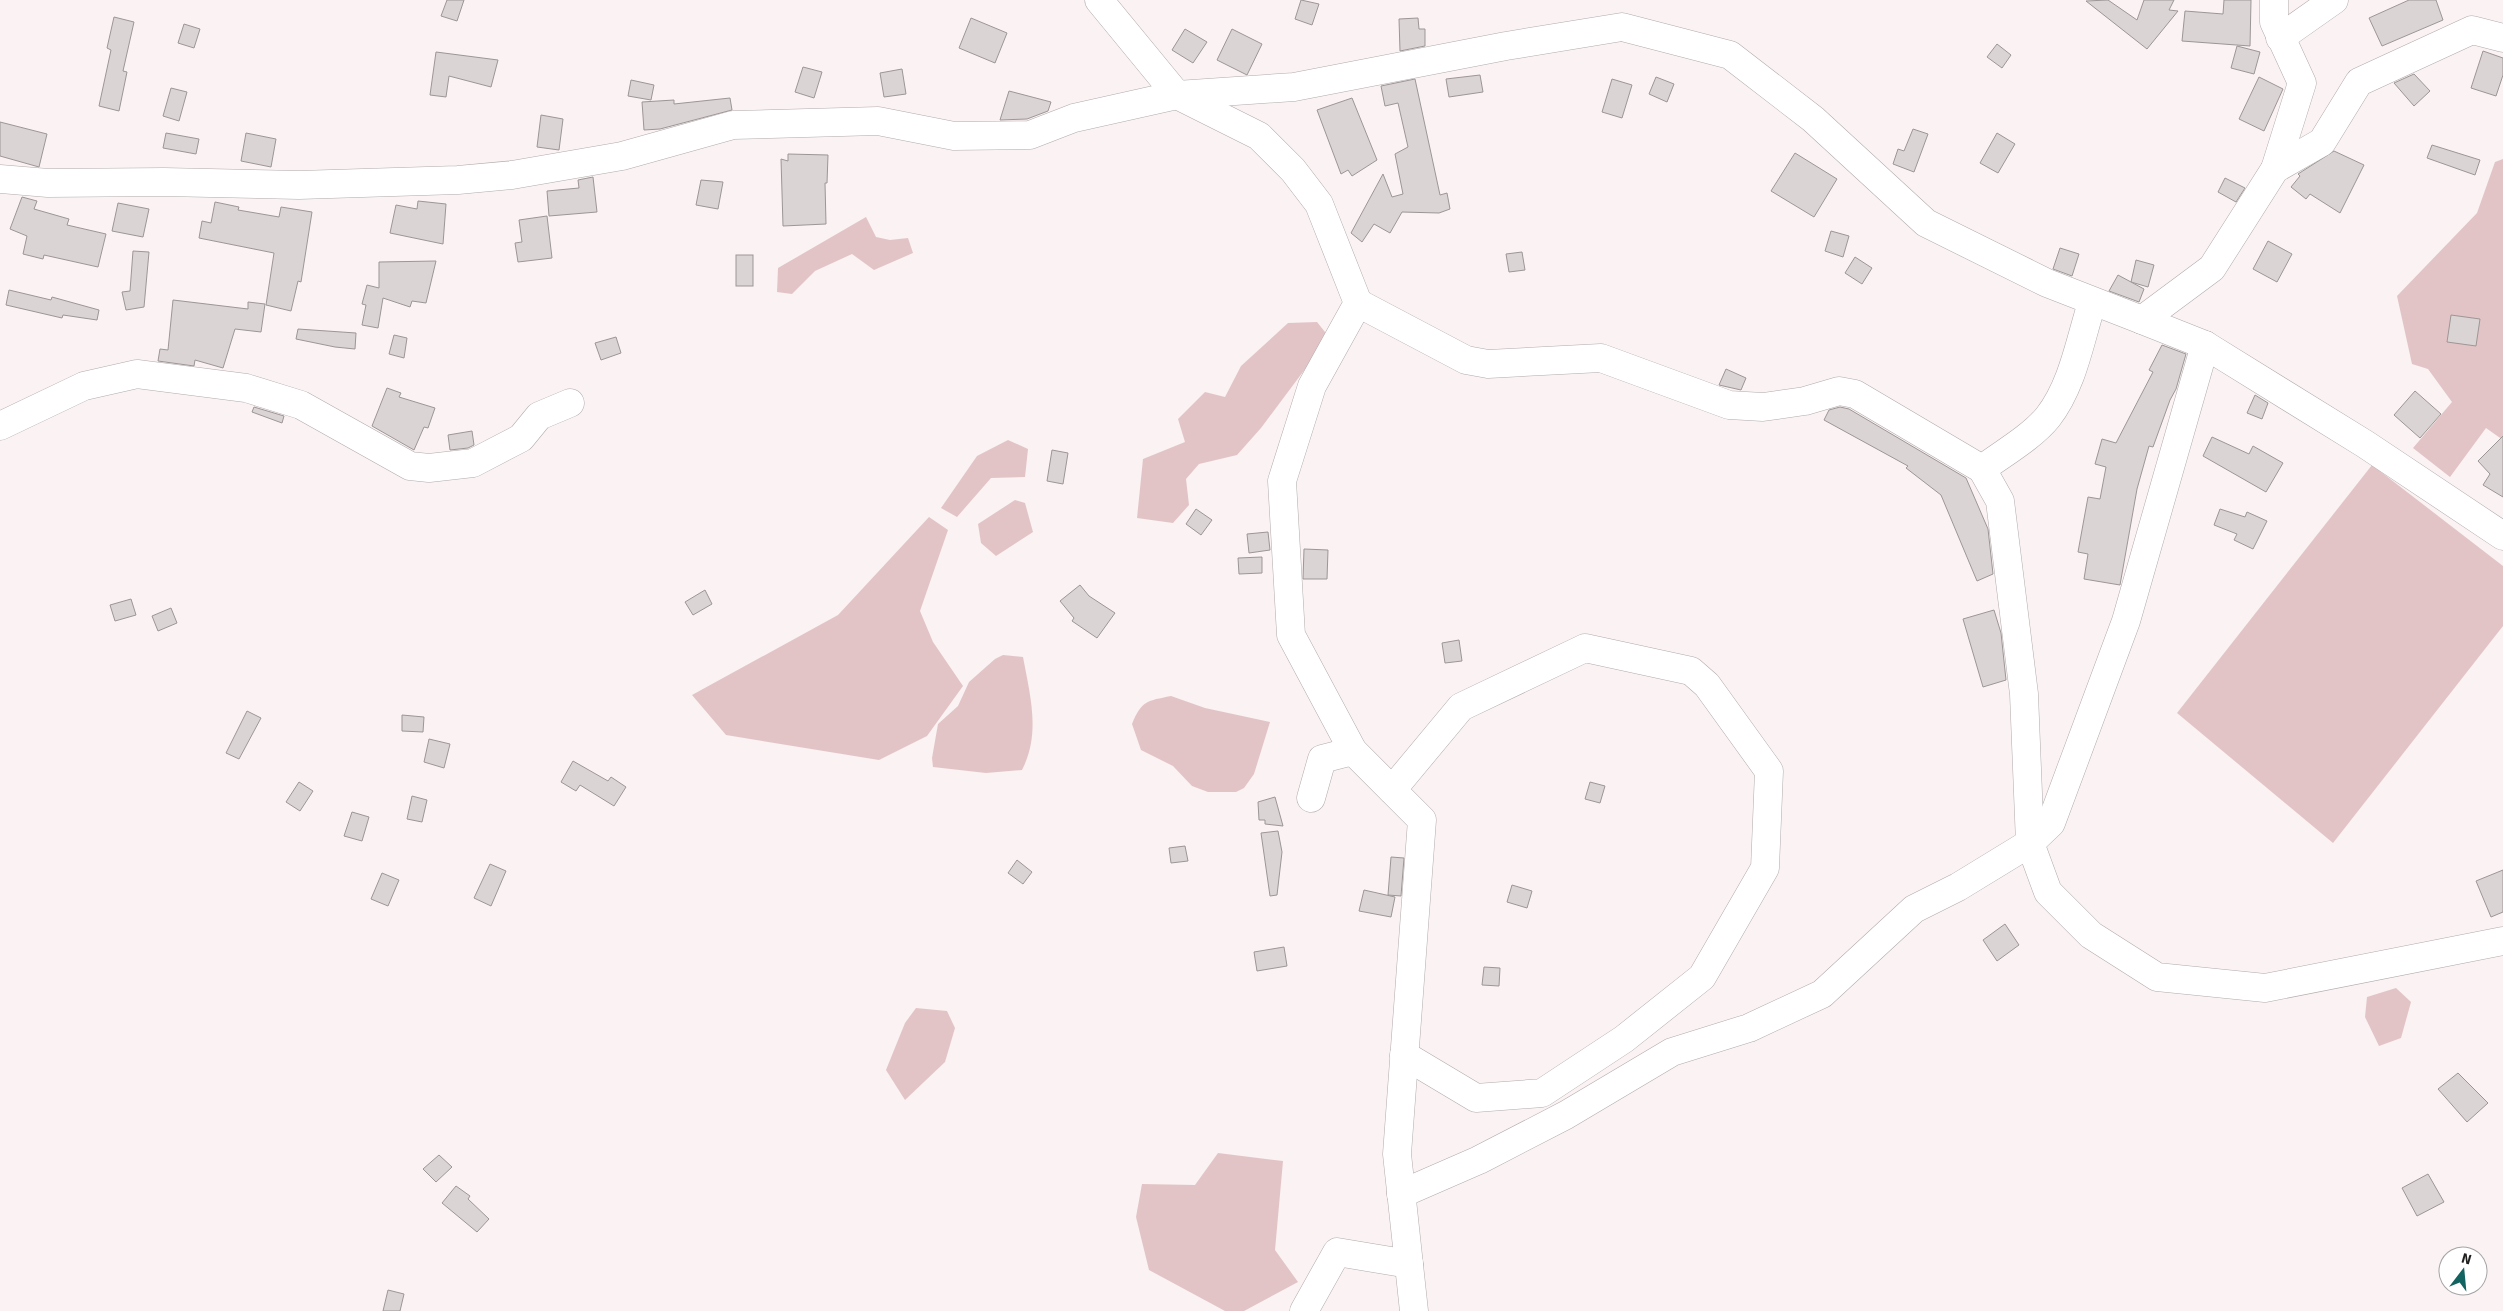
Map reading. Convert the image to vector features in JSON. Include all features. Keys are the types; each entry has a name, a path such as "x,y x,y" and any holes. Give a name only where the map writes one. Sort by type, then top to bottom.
{"street":[{"path":"1099,0 1177,95 1258,136 1293,170 1319,204 1358,303 1466,360 1488,364 1601,358 1729,405 1763,408 1805,401 1839,392 1856,394 1982,469 2000,501 2014,603 2024,694 2030,843 2048,892 2091,936 2158,978 2265,988 2503,941"},
{"path":"2142,320 2212,268 2275,168 2302,82 2274,22 2274,0"},
{"path":"2280,38 2334,0"},
{"path":"0,179 48,183 164,182 299,185 458,180 512,175 622,156 733,125 878,121 954,136 1030,135 1074,118 1177,95 1294,87 1506,46 1622,27 1730,55 1813,119 1926,223 2092,303 2205,345 2365,444 2503,536"},
{"path":"2275,168 2322,142 2359,82 2472,30 2503,38"},
{"path":"1358,303 1312,386 1282,481 1291,635 1353,751 1422,820 1397,1154 1414,1311"},
{"path":"1982,469 2014,446 2048,417 2067,382 2092,303"},
{"path":"1402,1194 1505,1147 1566,1115 1672,1052 1749,1028 1822,994 1914,909 1958,887 2030,843 2052,823 2126,621 2205,345"},
{"path":"0,426 84,386 137,374 246,388 301,405 410,466 429,468 473,462 520,438 539,416 570,403"},
{"path":"1392,790 1461,707 1584,648 1691,671 1707,685 1769,771 1765,868 1702,977 1624,1039 1542,1093 1476,1098 1404,1055"},
{"path":"1312,798 1322,759 1353,751"},
{"path":"1304,1311 1337,1252 1408,1264"}],"shaded area":[{"path":"2503,159 2503,440 2486,428 2450,477 2413,448 2452,402 2428,369 2412,364 2397,296 2477,213 2495,162"},
{"path":"866,217 876,237 890,240 908,238 913,253 874,270 852,254 815,271 792,294 777,292 778,268"},
{"path":"1317,322 1329,337 1261,428 1237,455 1199,464 1186,479 1189,505 1173,523 1137,518 1143,459 1185,442 1178,419 1205,392 1225,397 1241,366 1288,323"},
{"path":"1008,440 1028,449 1025,477 991,478 957,517 941,508 977,456"},
{"path":"2372,465 2503,566 2503,626 2333,843 2177,713"},
{"path":"1015,500 1025,503 1033,532 996,556 981,543 978,524"},
{"path":"929,517 948,530 920,611 933,642 963,686 927,736 879,760 726,735 692,695 838,615"},
{"path":"1003,655 1023,657 1031,700 1033,728 1028,756 1022,770 986,773 933,767 932,758 938,724 958,706 969,682 995,659"},
{"path":"1171,696 1205,708 1270,722 1254,774 1244,788 1236,792 1208,792 1192,786 1173,766 1141,750 1132,724 1139,710 1146,703"},
{"path":"2396,988 2411,1002 2401,1038 2379,1046 2365,1017 2367,997"},
{"path":"916,1008 947,1011 955,1028 945,1062 905,1100 886,1070 905,1023"},
{"path":"1218,1153 1283,1161 1275,1250 1298,1282 1244,1311 1225,1311 1149,1270 1136,1217 1142,1184 1195,1185"}],"building":[{"path":"447,0 464,0 457,21 441,16"},
{"path":"1301,0 1319,4 1312,25 1295,19"},
{"path":"2108,0 2137,20 2144,0 2174,0 2169,10 2178,11 2147,49 2086,1"},
{"path":"2224,0 2251,0 2250,46 2182,41 2185,11 2223,14"},
{"path":"2409,0 2436,0 2443,20 2382,46 2369,18"},
{"path":"114,17 134,22 123,71 127,72 119,111 99,106 111,50 107,48"},
{"path":"971,18 1007,33 995,63 959,48"},
{"path":"1418,18 1419,29 1425,29 1425,46 1400,51 1399,19"},
{"path":"184,24 200,29 194,48 178,43"},
{"path":"1185,29 1207,42 1193,63 1172,50"},
{"path":"1232,29 1262,44 1247,75 1217,60"},
{"path":"1997,44 2011,55 2002,68 1987,57"},
{"path":"2237,46 2260,52 2254,74 2231,68"},
{"path":"2483,51 2503,58 2503,75 2496,96 2471,88"},
{"path":"436,52 498,60 491,87 449,76 446,97 430,95"},
{"path":"803,67 822,72 814,98 795,92"},
{"path":"902,69 906,94 884,97 880,73"},
{"path":"2414,74 2430,91 2414,106 2394,83"},
{"path":"1480,75 1483,92 1449,97 1446,79"},
{"path":"1656,77 1674,84 1667,102 1649,94"},
{"path":"2259,77 2283,89 2264,131 2239,119"},
{"path":"1415,79 1440,195 1447,193 1450,209 1439,213 1402,212 1390,233 1374,224 1362,242 1351,233 1383,174 1392,197 1403,194 1395,154 1408,147 1398,103 1385,106 1381,86"},
{"path":"1612,79 1632,85 1622,118 1602,112"},
{"path":"631,80 654,85 651,100 628,96"},
{"path":"171,88 187,92 179,121 163,116"},
{"path":"1009,91 1051,102 1048,111 1027,119 1000,120"},
{"path":"730,98 732,110 660,129 644,130 642,102 674,100 674,104"},
{"path":"1352,98 1377,160 1352,176 1348,170 1341,174 1317,110"},
{"path":"541,115 563,119 559,150 537,147"},
{"path":"0,122 47,134 39,167 0,156"},
{"path":"1913,129 1928,134 1914,172 1893,164 1898,149 1904,151"},
{"path":"166,133 199,139 196,154 163,148"},
{"path":"246,133 276,139 271,167 241,161"},
{"path":"1997,133 2015,144 1998,173 1980,163"},
{"path":"2432,145 2480,160 2475,175 2427,158"},
{"path":"2334,151 2364,165 2340,213 2310,194 2306,199 2291,187 2300,176 2298,174"},
{"path":"1795,153 1837,179 1814,217 1771,191"},
{"path":"788,154 828,155 827,183 825,183 826,224 783,226 781,159 788,161"},
{"path":"593,177 597,212 549,216 547,191 579,188 578,180"},
{"path":"2225,178 2245,188 2236,202 2218,192"},
{"path":"701,180 723,182 718,209 696,205"},
{"path":"22,197 37,201 34,209 69,219 67,225 106,234 98,267 44,255 43,259 23,254 27,236 10,229"},
{"path":"418,201 446,204 443,244 390,233 396,205 417,209"},
{"path":"215,202 239,207 238,210 279,217 281,207 312,212 301,282 298,281 291,311 266,305 274,253 199,238 202,221 211,223"},
{"path":"118,203 149,209 143,237 112,231"},
{"path":"547,216 552,258 518,262 515,243 522,242 519,220"},
{"path":"1831,231 1849,236 1843,257 1825,251"},
{"path":"2268,241 2292,254 2277,282 2253,269"},
{"path":"2060,248 2079,254 2072,276 2053,269"},
{"path":"133,251 149,252 144,307 126,310 122,292 130,291"},
{"path":"1522,252 1525,270 1509,272 1506,254"},
{"path":"736,255 753,255 753,286 736,286"},
{"path":"1855,257 1872,268 1862,284 1845,273"},
{"path":"2136,260 2154,265 2148,287 2131,282"},
{"path":"436,261 426,303 412,301 410,307 383,298 378,328 362,325 366,305 362,304 367,285 379,288 379,262"},
{"path":"2118,275 2144,289 2139,302 2109,291"},
{"path":"9,290 51,300 52,297 99,310 97,320 63,315 62,318 6,305"},
{"path":"173,300 248,309 248,302 265,304 261,332 235,329 223,368 195,360 194,366 158,361 160,349 168,350"},
{"path":"2451,315 2480,319 2476,346 2447,342"},
{"path":"298,329 356,333 355,349 296,339"},
{"path":"394,335 407,338 404,358 389,354"},
{"path":"616,337 621,353 601,360 595,343"},
{"path":"2162,345 2186,354 2176,389 2170,400 2153,447 2149,446 2137,489 2120,585 2084,579 2088,554 2078,552 2088,497 2100,499 2106,467 2095,464 2102,439 2116,443 2153,372 2149,370"},
{"path":"1726,369 1746,378 1741,390 1719,385"},
{"path":"387,388 401,393 399,397 435,408 428,428 424,427 414,450 372,426"},
{"path":"2415,391 2441,414 2420,438 2394,415"},
{"path":"2255,395 2268,403 2262,419 2247,413"},
{"path":"254,407 284,416 282,423 252,412"},
{"path":"1840,407 1849,409 1966,478 1988,529 1993,574 1977,581 1941,495 1906,468 1908,466 1824,420 1829,410"},
{"path":"472,431 474,445 468,448 450,450 448,435"},
{"path":"2503,436 2503,497 2483,485 2490,474 2478,461"},
{"path":"2212,437 2249,454 2253,446 2283,463 2266,492 2203,456"},
{"path":"1052,450 1068,453 1063,484 1047,481"},
{"path":"1196,509 1212,520 1201,535 1186,524"},
{"path":"2220,509 2245,517 2247,512 2267,521 2253,549 2234,540 2237,534 2214,525"},
{"path":"1268,532 1270,550 1249,553 1247,534"},
{"path":"1304,549 1328,550 1327,579 1303,579"},
{"path":"1262,557 1262,573 1239,574 1238,558"},
{"path":"1080,585 1089,596 1115,613 1097,638 1072,621 1074,618 1060,601"},
{"path":"705,590 712,604 693,615 685,602"},
{"path":"131,599 136,615 115,621 110,605"},
{"path":"171,608 177,623 158,631 152,616"},
{"path":"1994,610 2001,633 2006,680 1983,687 1963,619"},
{"path":"1459,640 1462,661 1445,663 1442,643"},
{"path":"247,711 261,718 239,759 226,753"},
{"path":"402,715 424,717 423,732 402,731"},
{"path":"429,739 450,744 444,768 424,762"},
{"path":"573,761 608,781 611,777 626,787 614,806 580,785 576,791 561,782"},
{"path":"299,782 313,791 300,811 286,802"},
{"path":"1590,782 1605,786 1600,803 1585,799"},
{"path":"412,796 427,800 422,822 407,819"},
{"path":"1275,797 1283,826 1265,824 1265,820 1259,820 1258,802"},
{"path":"352,812 369,817 362,841 344,836"},
{"path":"1278,831 1282,852 1277,895 1270,896 1261,833"},
{"path":"1185,846 1188,861 1171,863 1169,848"},
{"path":"1391,857 1404,858 1401,896 1388,895"},
{"path":"1017,860 1032,872 1023,884 1008,873"},
{"path":"490,864 506,871 491,906 474,898"},
{"path":"2503,870 2503,912 2491,917 2476,881"},
{"path":"382,873 399,880 388,906 371,899"},
{"path":"1512,885 1532,891 1527,908 1507,902"},
{"path":"1364,890 1395,897 1391,917 1359,911"},
{"path":"2005,924 2019,945 1997,961 1983,940"},
{"path":"1284,947 1287,966 1257,971 1254,952"},
{"path":"1484,967 1500,968 1499,986 1482,985"},
{"path":"2458,1073 2488,1103 2467,1122 2438,1089"},
{"path":"439,1155 452,1167 436,1182 423,1169"},
{"path":"2428,1174 2444,1202 2417,1216 2402,1188"},
{"path":"456,1186 470,1196 468,1199 489,1219 477,1232 442,1203"},
{"path":"388,1290 404,1294 400,1311 383,1311"}]}
